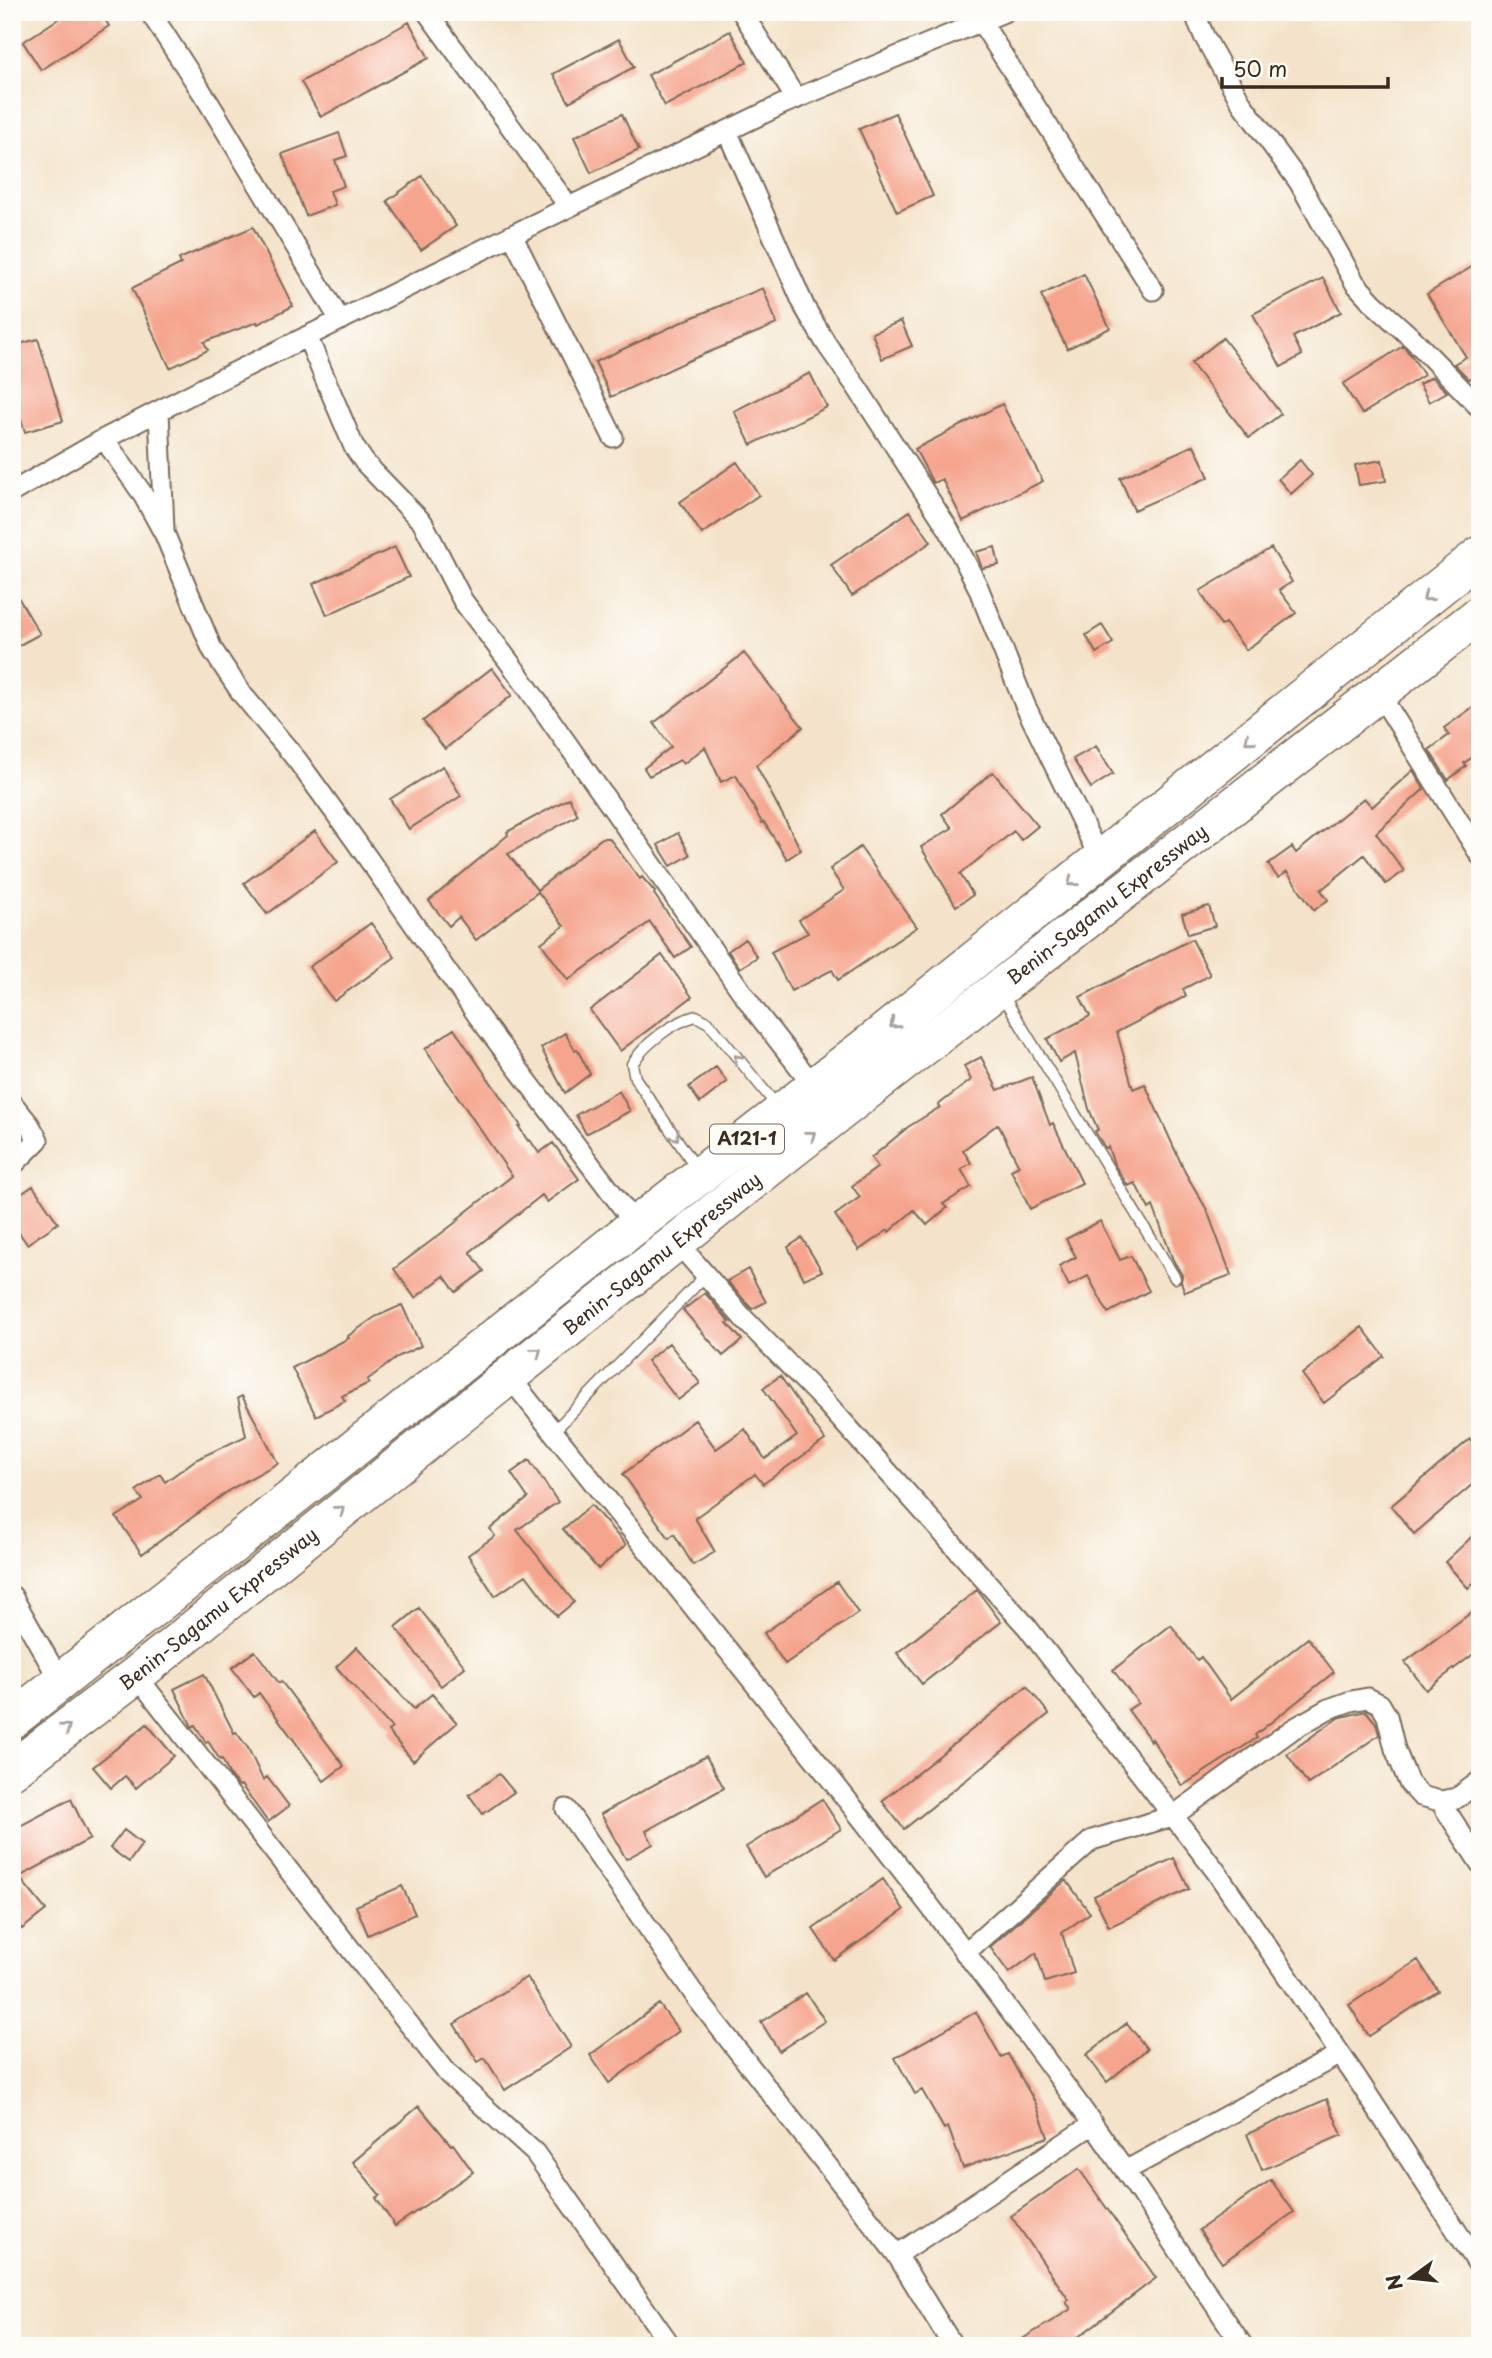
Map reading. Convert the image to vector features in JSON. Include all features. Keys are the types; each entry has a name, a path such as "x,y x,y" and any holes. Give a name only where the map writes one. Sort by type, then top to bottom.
{"highway":[{"name":"A121-1","path":"12,1720 1480,555"},
{"name":"Benin-Sagamu Expressway","path":"12,1770 136,1675 676,1241 1480,614"}],"street":[{"path":"149,12 209,103 340,320"},
{"path":"427,12 569,207"},
{"path":"742,12 796,99"},
{"path":"12,492 104,439 569,207 796,99 1004,12"},
{"path":"1194,12 1204,36 1242,104 1299,182 1355,283 1480,408"},
{"path":"980,20 1153,290"},
{"path":"727,131 805,308 949,530 972,576 1025,705 1100,859"},
{"path":"512,235 613,437"},
{"path":"307,337 354,447 365,463 423,523 463,601 537,701 756,1012 814,1086"},
{"path":"159,411 164,535"},
{"path":"104,439 142,493 164,535 212,649 242,694 297,760 478,1016 636,1225"},
{"path":"1379,693 1480,855"},
{"path":"12,1103 38,1140 12,1166"},
{"path":"676,1241 1027,1627 1215,1870 1480,2267"},
{"path":"508,1375 965,1953 1093,2124 1243,2346"},
{"path":"12,1596 60,1681"},
{"path":"136,1675 448,2074 535,2153 671,2346"},
{"path":"965,1953 1092,1840 1173,1816 1293,1730 1328,1709 1351,1701 1368,1698 1380,1703 1387,1716 1395,1749 1409,1783 1421,1797 1440,1801 1457,1798 1480,1781"},
{"path":"1440,1801 1480,1863"},
{"path":"566,1809 699,2001 897,2255 953,2346"},
{"path":"1125,2171 1340,2054"},
{"path":"897,2255 1093,2124"}],"lane":[{"path":"998,988 1175,1278"},
{"path":"701,1174 635,1078 632,1064 639,1052 682,1020 696,1016 709,1023 781,1112"},
{"path":"553,1432 706,1275"}],"building":[{"path":"69,12 100,12 109,26 41,70 23,42"},
{"path":"409,22 429,58 321,117 301,82"},
{"path":"730,31 747,62 665,106 648,75"},
{"path":"619,39 634,67 569,102 553,74"},
{"path":"895,113 933,196 897,212 859,129"},
{"path":"622,114 639,150 591,173 574,137"},
{"path":"339,133 347,156 335,160 344,186 330,191 335,205 306,216 282,154"},
{"path":"422,176 456,226 421,250 387,201"},
{"path":"253,227 293,306 258,324 257,322 204,342 208,350 170,368 132,288 181,264 179,259"},
{"path":"1480,262 1480,380 1477,375 1469,379 1454,364 1466,357 1427,294"},
{"path":"1084,274 1110,328 1067,349 1041,295"},
{"path":"1323,278 1341,312 1293,337 1302,355 1281,367 1253,314"},
{"path":"763,288 777,324 611,397 595,362"},
{"path":"901,321 912,346 882,359 872,333"},
{"path":"1223,338 1281,414 1249,438 1191,363"},
{"path":"38,339 63,421 25,432 12,389 12,346"},
{"path":"1403,346 1424,375 1362,414 1343,384"},
{"path":"810,373 827,407 751,445 734,411"},
{"path":"1432,377 1447,392 1429,402 1419,384"},
{"path":"1002,404 1043,481 963,521 942,479 933,483 915,449"},
{"path":"1194,445 1209,477 1134,510 1120,478"},
{"path":"1300,460 1312,475 1291,494 1278,479"},
{"path":"1382,460 1386,481 1359,485 1355,465"},
{"path":"737,462 759,495 702,534 680,502"},
{"path":"910,511 931,542 852,596 831,565"},
{"path":"395,547 409,577 327,615 313,584"},
{"path":"995,547 999,565 982,568 976,552"},
{"path":"1271,548 1292,582 1279,590 1296,613 1246,650 1225,623 1221,626 1200,591"},
{"path":"12,587 40,634 12,649"},
{"path":"1102,625 1113,643 1096,653 1086,635"},
{"path":"744,653 803,727 756,765 801,850 787,859 764,822 762,823 736,775 721,782 705,747 683,764 680,760 649,776 644,768 671,747 654,723"},
{"path":"492,668 512,695 445,749 423,721"},
{"path":"1480,702 1480,752 1464,763 1466,766 1448,780 1429,750 1449,735 1444,728"},
{"path":"1096,746 1113,774 1091,788 1073,759"},
{"path":"443,766 461,796 409,829 390,799"},
{"path":"1413,770 1424,789 1376,833 1404,871 1386,884 1364,855 1321,890 1328,900 1314,910 1287,872 1278,878 1268,864 1292,847 1296,853 1364,798 1372,807"},
{"path":"993,772 1038,826 1021,840 1014,831 960,874 973,895 956,906 921,847 952,828 942,814"},
{"path":"569,798 578,815 508,854 537,890 602,838 609,838 640,879 642,877 655,892 691,947 675,958 650,922 568,980 541,943 564,926 538,892 476,940 459,917 449,926 429,901 508,835 507,832"},
{"path":"315,831 338,862 267,914 244,883"},
{"path":"678,833 690,855 671,866 658,845"},
{"path":"860,847 917,927 838,980 832,970 791,991 771,952 808,933 799,920 844,890 830,869"},
{"path":"1209,906 1215,926 1188,934 1182,914"},
{"path":"371,923 395,957 334,1001 309,967"},
{"path":"745,939 757,957 740,968 728,951"},
{"path":"1192,939 1210,975 1183,989 1186,996 1117,1032 1133,1089 1145,1084 1185,1172 1207,1210 1231,1275 1185,1292 1181,1282 1182,1275 1173,1260 1153,1206 1149,1209 1135,1183 1128,1186 1114,1164 1108,1147 1105,1148 1095,1131 1098,1130 1089,1109 1075,1053 1059,1062 1047,1039 1090,1016 1080,997"},
{"path":"662,955 692,997 620,1051 590,1010"},
{"path":"454,1029 521,1126 519,1127 528,1141 530,1140 539,1153 553,1143 579,1179 547,1202 542,1195 470,1252 484,1271 456,1292 444,1276 415,1298 394,1269 512,1176 425,1049"},
{"path":"565,1033 590,1074 565,1093 541,1048"},
{"path":"981,1057 998,1090 1032,1077 1050,1125 1053,1123 1082,1183 1030,1209 1011,1170 1019,1166 998,1124 963,1150 971,1163 961,1169 971,1187 943,1204 947,1208 927,1225 914,1210 889,1232 888,1230 859,1250 835,1215 860,1197 852,1186 878,1167 871,1158 908,1127 940,1107 938,1105 971,1080 964,1066"},
{"path":"716,1067 727,1082 700,1103 689,1087"},
{"path":"619,1091 630,1111 586,1134 576,1115"},
{"path":"33,1186 58,1223 27,1244 12,1222 12,1200"},
{"path":"1100,1221 1120,1260 1131,1256 1149,1291 1108,1313 1088,1276 1069,1286 1059,1266 1076,1257 1066,1239"},
{"path":"802,1238 822,1271 804,1279 788,1247"},
{"path":"748,1269 766,1302 752,1309 727,1281"},
{"path":"705,1293 742,1340 723,1356 683,1310"},
{"path":"402,1305 421,1346 399,1356 367,1380 369,1383 342,1396 345,1401 316,1416 292,1368 349,1338 348,1336 375,1317"},
{"path":"1362,1327 1384,1356 1324,1403 1302,1374"},
{"path":"669,1343 700,1383 678,1400 647,1361"},
{"path":"780,1376 825,1440 763,1484 755,1474 695,1518 715,1552 693,1565 674,1534 669,1538 623,1474 695,1420 716,1449 745,1429 765,1459 797,1436 763,1388"},
{"path":"242,1396 278,1463 231,1489 142,1554 116,1517 143,1500 136,1491 160,1474 165,1482 195,1460 246,1436 238,1398"},
{"path":"1470,1439 1480,1452 1480,1478 1414,1534 1391,1506"},
{"path":"529,1460 558,1502 517,1530 574,1602 557,1616 526,1575 495,1596 468,1555 495,1536 490,1529 528,1498 511,1473"},
{"path":"591,1505 626,1545 598,1569 563,1529"},
{"path":"1480,1529 1480,1577 1468,1588 1445,1562"},
{"path":"837,1582 858,1613 785,1664 764,1633"},
{"path":"977,1590 1001,1622 922,1684 897,1653"},
{"path":"1480,1606 1480,1649 1426,1690 1405,1662"},
{"path":"419,1608 465,1667 441,1686 396,1627"},
{"path":"1171,1625 1197,1660 1201,1657 1231,1699 1308,1638 1334,1672 1255,1735 1257,1738 1182,1786 1152,1739 1151,1741 1128,1710 1138,1703 1113,1670"},
{"path":"357,1647 414,1709 432,1694 457,1723 413,1761 388,1731 392,1728 336,1667"},
{"path":"255,1651 279,1683 281,1681 344,1766 324,1781 259,1693 254,1697 232,1668"},
{"path":"204,1674 234,1733 236,1732 248,1748 263,1780 267,1777 289,1806 268,1822 241,1785 230,1776 222,1759 220,1760 208,1741 206,1743 195,1725 192,1727 174,1689"},
{"path":"1027,1686 1049,1714 904,1829 882,1801"},
{"path":"1366,1711 1376,1723 1379,1735 1308,1784 1287,1754 1338,1718"},
{"path":"147,1724 174,1756 136,1788 125,1776 111,1788 93,1767"},
{"path":"706,1756 724,1788 646,1831 653,1844 626,1859 601,1814"},
{"path":"499,1774 514,1792 483,1814 469,1795"},
{"path":"71,1799 90,1839 19,1877 46,1910 22,1929 12,1917 12,1830"},
{"path":"822,1799 841,1829 764,1877 746,1847"},
{"path":"124,1830 142,1844 129,1862 110,1848"},
{"path":"1174,1858 1189,1889 1109,1927 1094,1896"},
{"path":"883,1879 904,1910 834,1960 813,1929"},
{"path":"1066,1880 1090,1913 1062,1933 1074,1973 1045,1982 1036,1953 1009,1973 990,1947"},
{"path":"402,1886 415,1914 368,1935 356,1906"},
{"path":"1418,1960 1438,1991 1369,2036 1349,2005"},
{"path":"527,1977 571,2047 505,2090 485,2058 478,2062 454,2024"},
{"path":"806,1993 825,2021 779,2051 761,2022"},
{"path":"659,2004 679,2031 609,2083 590,2055"},
{"path":"976,2012 1001,2057 1008,2054 1036,2104 1048,2137 963,2168 948,2127 944,2129 922,2090 915,2094 895,2058"},
{"path":"1127,2023 1147,2049 1107,2082 1086,2055"},
{"path":"1327,2099 1342,2135 1262,2170 1247,2134"},
{"path":"419,2106 451,2145 453,2144 473,2172 395,2226 376,2198 380,2195 353,2162"},
{"path":"1079,2169 1156,2278 1077,2338 1082,2346 1011,2346 1071,2309 1066,2302 1069,2300 1011,2216"},
{"path":"1271,2180 1294,2212 1222,2263 1199,2230"}]}
